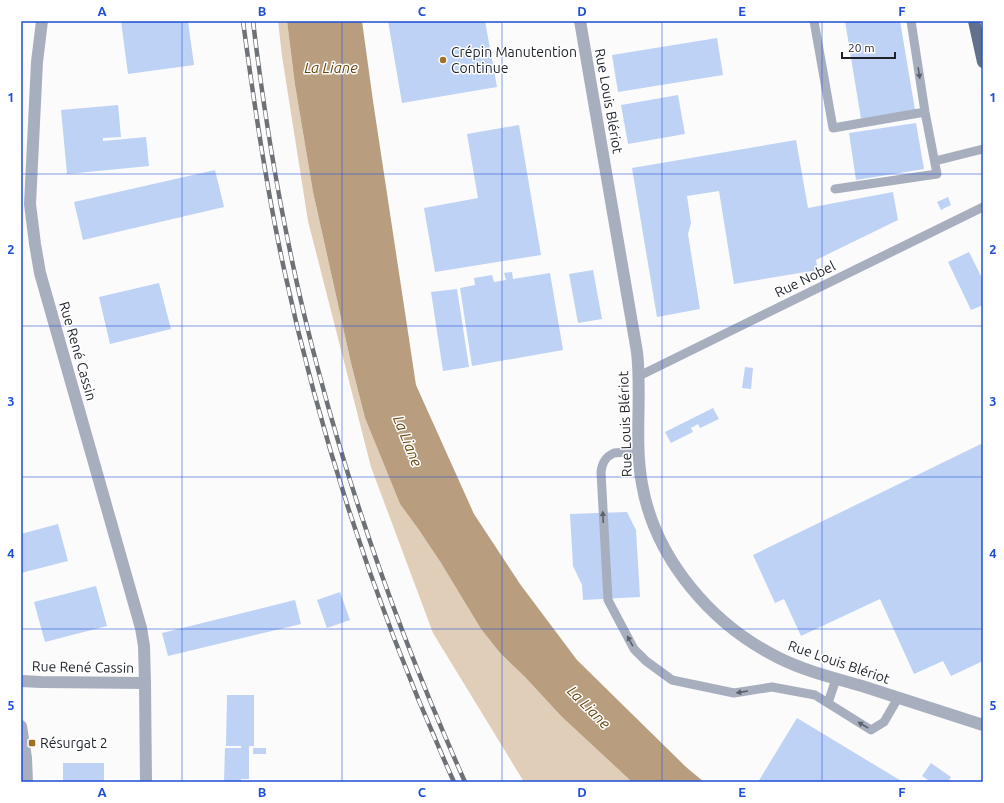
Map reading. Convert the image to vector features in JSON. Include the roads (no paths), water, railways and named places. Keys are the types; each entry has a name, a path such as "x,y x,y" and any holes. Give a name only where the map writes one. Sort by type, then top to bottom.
{"main road":[{"path":"974,21 983,62"}],"street":[{"name":"Rue René Cassin","path":"42,21 37,62 30,204 37,257 141,628 144,646 146,782"},
{"name":"Rue Louis Blériot","path":"580,21 635,338 639,376 638,451 643,489 656,529 674,563 696,593 724,621 758,646 795,665 983,725"},
{"name":"Rue René Cassin","path":"21,681 145,683"},
{"path":"21,726 26,758 27,782"}],"lane":[{"path":"814,21 832,128 926,112"},
{"path":"835,189 937,174 911,21"},
{"path":"935,161 983,149"},
{"name":"Rue Nobel","path":"639,376 983,207"},
{"path":"638,451 614,452 610,454 605,460 601,472 608,600 634,648 646,661 672,680 734,693 772,687 815,695 871,730 884,722 898,698"},
{"path":"828,703 836,678"}],"water":[{"name":"La Liane","path":"287,21 362,21 416,385 474,514 520,584 577,660 686,767 704,782 632,782 561,716 525,677 500,653 481,629 441,563 400,504 365,418 351,363 313,192 295,85"}],"railway":[{"path":"243,21 266,176 284,269 316,400 335,465 378,594 427,720 454,782"},
{"path":"253,21 265,110 288,242 308,330 333,425 384,580 422,682 465,782"}],"place":[{"name":"Crépin Manutention Continue","path":"443,60"},
{"name":"Résurgat 2","path":"32,743"}]}
